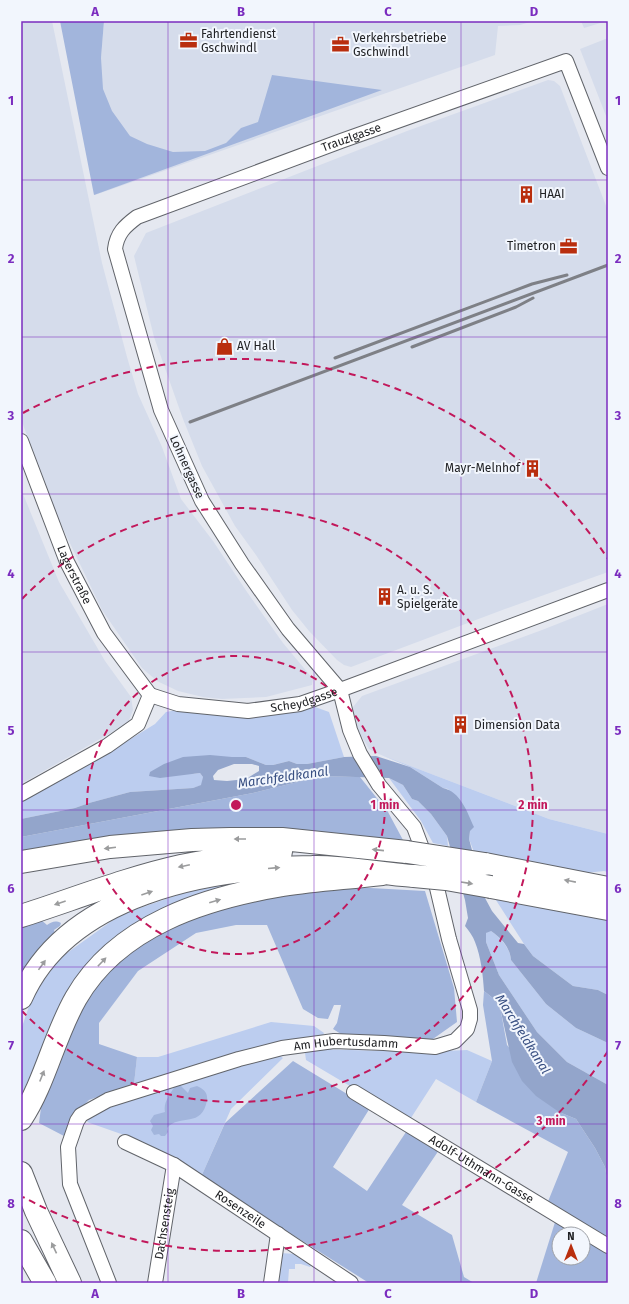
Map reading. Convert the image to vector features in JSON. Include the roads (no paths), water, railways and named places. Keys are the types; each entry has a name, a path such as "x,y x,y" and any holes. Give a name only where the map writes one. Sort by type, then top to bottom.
{"highway":[{"path":"21,862 110,848 192,840 282,839 407,852 485,864 608,888"},
{"path":"21,916 112,886 180,866 248,854 348,847"},
{"path":"21,998 43,963 54,950 66,938 97,915 147,892 222,875 279,868 313,866 342,868 382,874 446,879 608,908"},
{"path":"23,1115 38,1086 57,1037 76,997 104,961 138,933 171,917 234,895 285,885 382,874"},
{"path":"21,1173 36,1210 70,1283"},
{"path":"21,1241 45,1283"}],"street":[{"name":"Trauzlgasse","path":"137,217 341,141 566,61 608,168"},
{"name":"Lohnergasse","path":"137,217 127,224 120,232 116,240 115,249 161,410 202,501 224,538 288,630 340,690"},
{"name":"Lagerstraße","path":"21,441 67,562 104,633 150,695"},
{"name":"Scheydgasse","path":"150,695 178,704 194,707 248,711 300,704 608,590"},
{"name":"Am Hubertusdamm","path":"109,1283 70,1184 68,1147 77,1121 81,1116 108,1100 239,1059 282,1048 334,1041 435,1047 455,1041 467,1029 470,1019 470,1010 436,888 414,827 379,785 360,754 350,730 340,690"},
{"path":"21,794 107,746 138,724 150,695"},
{"name":"Adolf-Uthmann-Gasse","path":"354,1092 608,1246"},
{"name":"Rosenzeile","path":"125,1142 174,1166 352,1283"},
{"name":"Dachsensteig","path":"155,1283 174,1166"},
{"path":"271,1283 278,1234"}],"water":[{"name":"Marchfeldkanal","path":"210,755 246,757 266,765 273,765 289,761 297,764 307,764 344,757 376,756 410,767 443,788 449,790 459,798 463,803 474,827 470,831 469,839 485,898 492,911 518,943 524,944 533,956 573,986 598,990 608,995 608,1043 576,1028 546,1004 511,960 509,951 504,943 491,931 486,933 486,942 499,975 537,1032 567,1062 608,1085 608,1185 605,1167 595,1148 576,1119 559,1112 536,1096 522,1081 512,1062 501,1012 494,999 484,991 479,954 473,938 465,926 468,918 465,900 447,836 431,814 418,801 412,799 403,785 389,778 322,776 253,793 21,837 21,819 75,808 130,792 193,788 201,785 203,777 200,773 160,778 149,776 150,772 164,764 183,757","holes":["234,764 252,764 259,766 259,771 246,779 227,781 214,780 213,776 218,770"]}],"railway":[{"path":"190,422 608,265"},
{"path":"335,358 532,284 567,275"},
{"path":"412,347 516,307 533,298"}],"place":[{"name":"Fahrtendienst Gschwindl","path":"188,41"},
{"name":"Verkehrsbetriebe Gschwindl","path":"340,45"},
{"name":"HAAI","path":"526,194"},
{"name":"Timetron","path":"569,246"},
{"name":"AV Hall","path":"224,346"},
{"name":"Mayr-Melnhof","path":"533,468"},
{"name":"A. u. S. Spielgeräte","path":"384,597"},
{"name":"Dimension Data","path":"461,725"}]}
